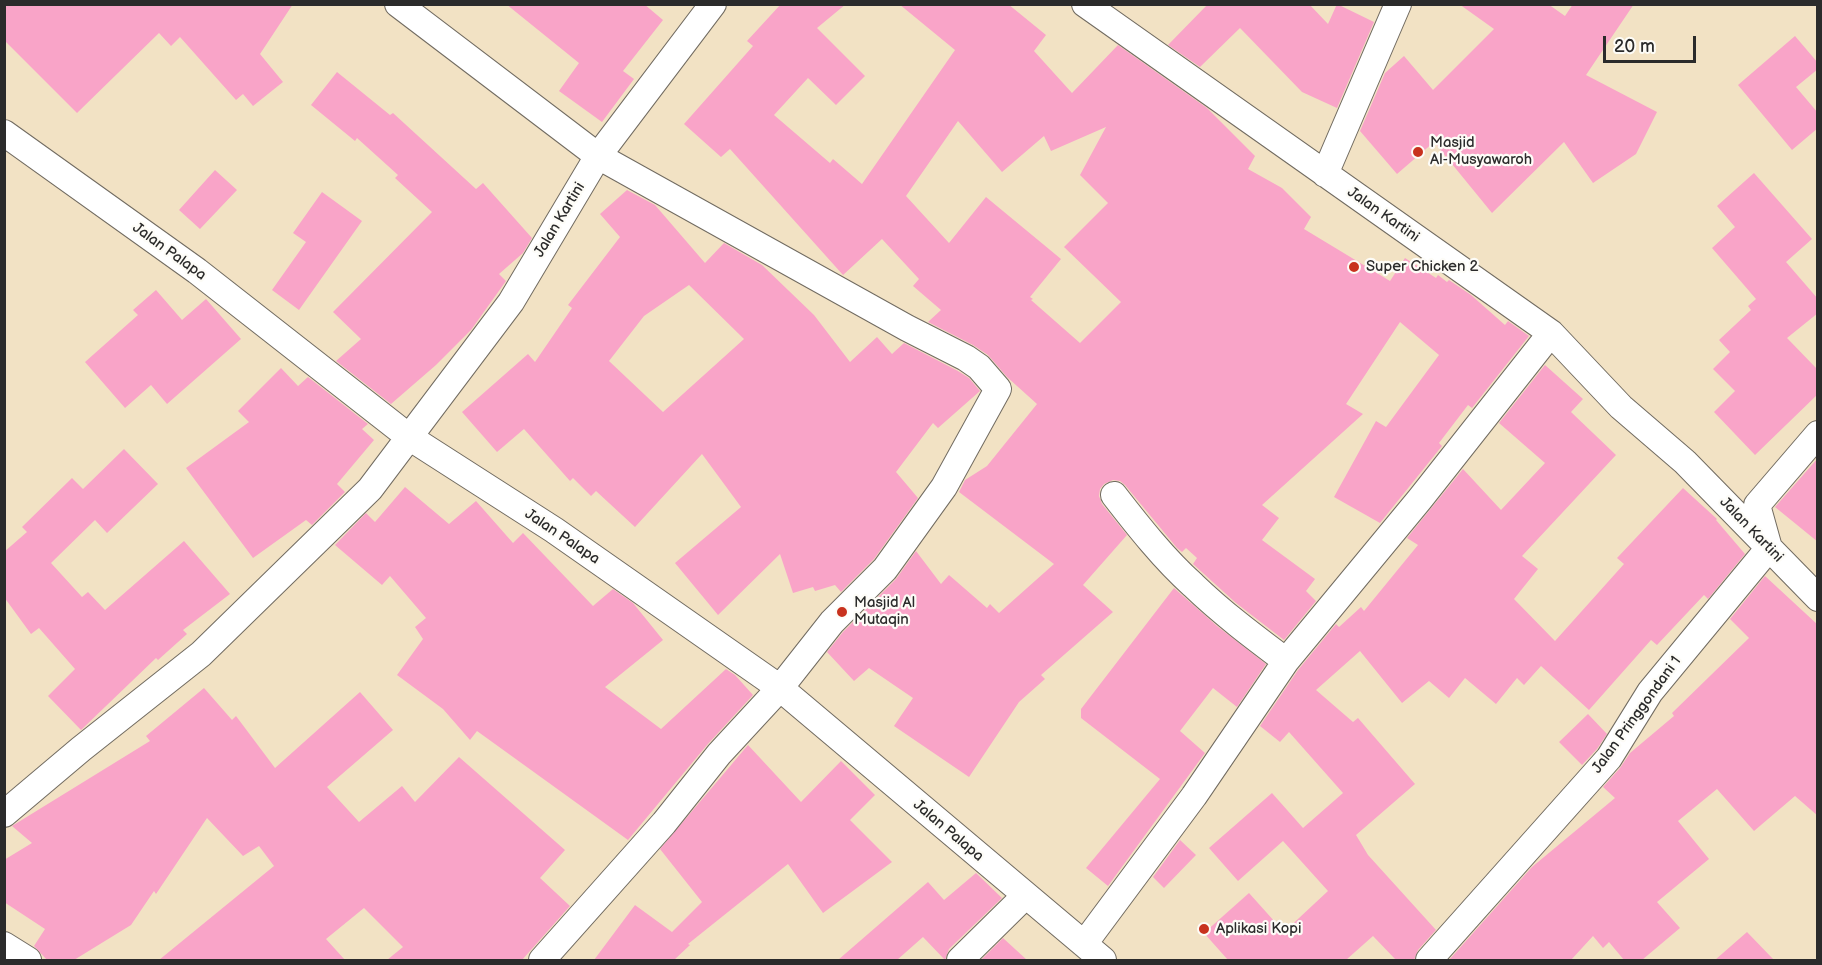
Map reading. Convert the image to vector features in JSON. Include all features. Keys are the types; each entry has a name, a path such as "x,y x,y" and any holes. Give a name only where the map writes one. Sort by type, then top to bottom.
{"street":[{"path":"398,4 598,156 907,328 966,358 979,367 998,389 944,488 885,569 832,622 780,688 719,754 664,823 542,960"},
{"name":"Jalan Kartini","path":"4,814 81,749 201,654 370,489 512,302 598,156 713,4"},
{"name":"Jalan Kartini","path":"1085,4 1551,333 1621,407 1685,462 1818,598"},
{"path":"1325,174 1398,4"},
{"name":"Jalan Palapa","path":"4,133 197,271 409,437 554,530 780,688 1103,960"},
{"path":"1084,944 1194,796 1286,661 1420,499 1551,333"},
{"path":"1769,548 1757,505 1818,434"},
{"path":"1114,495 1140,528 1191,584 1242,628 1286,661"},
{"name":"Jalan Pringgondani 1","path":"1429,960 1609,758 1650,692 1769,548"},
{"path":"960,960 1025,896"},
{"path":"4,945 28,960"}],"building":[{"path":"4,4 293,4 260,54 283,82 253,106 243,94 236,100 180,37 171,46 159,33 77,113 4,40"},
{"path":"506,4 644,4 663,20 623,71 634,79 602,122 559,91 579,63"},
{"path":"781,4 846,4 817,28 865,76 836,105 808,78 774,115 830,163 833,159 862,184 955,50 899,4 1008,4 1046,35 1034,51 1072,93 1118,45 1207,108 1255,156 1248,169 1282,188 1311,217 1304,229 1390,281 1405,258 1436,278 1438,275 1447,282 1449,280 1471,295 1505,325 1508,321 1529,336 1472,408 1468,405 1439,443 1442,446 1380,523 1334,497 1376,421 1386,427 1439,355 1400,322 1346,404 1363,414 1262,505 1279,518 1262,540 1315,579 1306,591 1316,601 1284,640 1236,603 1193,564 1197,558 1186,548 1182,552 1177,548 1125,485 1113,480 1104,484 1099,496 1102,504 1127,535 1083,585 1113,612 1041,675 1045,679 1019,702 969,777 894,726 913,698 869,668 854,681 827,652 843,632 896,579 916,551 941,584 949,575 987,608 990,604 999,613 1054,564 959,492 965,480 987,466 1037,404 1007,377 988,355 928,322 941,310 913,286 919,279 882,239 843,275 730,149 721,157 684,124 753,46 747,41","holes":["958,121 1002,172 1044,136 1051,151 1106,127 1080,175 1108,203 1064,247 1121,302 1080,343 1030,297 1061,259 986,197 949,243 906,196"]},
{"path":"1208,4 1309,4 1328,24 1337,4 1374,22 1337,108 1302,92 1240,28 1200,67 1168,45"},
{"path":"1459,4 1548,4 1565,16 1573,4 1634,4 1586,75 1657,112 1636,154 1593,183 1564,142 1492,213 1434,142 1397,174 1360,131 1385,73 1404,56 1433,90 1494,29"},
{"path":"1795,36 1818,63 1818,69 1796,87 1818,113 1818,128 1792,150 1738,85"},
{"path":"337,72 390,115 393,113 476,189 483,183 532,238 523,253 499,274 506,281 471,330 436,365 391,404 336,361 361,339 333,312 432,212 395,178 398,175 357,138 355,141 311,105"},
{"path":"215,170 237,190 200,229 179,210"},
{"path":"1754,173 1812,239 1786,262 1818,299 1818,313 1787,338 1818,370 1818,394 1755,455 1714,412 1735,391 1713,369 1730,352 1719,340 1751,310 1748,306 1756,299 1712,248 1735,227 1717,206"},
{"path":"627,190 655,205 705,263 724,243 762,265 814,315 850,362 877,337 892,354 904,343 958,371 969,378 980,391 938,428 933,423 896,472 918,498 874,559 841,592 835,585 815,591 813,587 793,593 780,554 718,615 675,563 741,507 702,454 635,527 596,491 591,496 573,478 570,481 524,429 497,452 462,412 528,354 535,362 572,308 568,305 620,237 600,214","holes":["689,285 744,339 663,412 609,361 644,316"]},
{"path":"322,192 362,221 299,310 272,290 306,242 293,233"},
{"path":"156,290 182,320 206,299 241,339 167,404 151,385 125,408 85,362 138,315 133,310"},
{"path":"1545,365 1583,399 1571,412 1616,455 1522,556 1538,569 1514,599 1555,641 1624,564 1617,558 1683,488 1717,519 1745,554 1708,599 1704,595 1657,645 1651,640 1589,710 1541,666 1524,685 1517,678 1496,704 1465,678 1449,698 1429,681 1402,703 1360,651 1316,690 1353,722 1358,718 1415,784 1356,835 1368,855 1436,930 1418,950 1414,960 1396,960 1373,936 1346,960 1228,960 1204,933 1249,893 1284,932 1328,891 1283,841 1238,881 1209,848 1272,793 1303,828 1343,793 1289,732 1280,742 1260,726 1298,670 1336,624 1339,627 1361,607 1364,611 1418,545 1407,538 1463,469 1501,510 1545,463 1499,423"},
{"path":"281,368 298,386 308,377 368,424 362,429 374,440 337,484 345,492 312,525 306,520 253,558 186,468 249,422 238,411"},
{"path":"124,449 158,484 107,533 95,520 51,563 82,597 88,592 105,610 184,541 230,594 183,630 187,634 158,660 156,658 81,730 48,696 75,669 39,628 31,634 4,597 4,552 27,532 22,527 72,478 83,489"},
{"path":"1818,458 1818,542 1775,507"},
{"path":"405,487 449,524 476,501 513,543 523,533 593,606 613,589 633,603 663,640 605,687 661,729 726,669 735,675 753,695 707,745 628,840 477,731 470,740 443,709 397,675 423,639 415,627 426,618 390,576 382,585 335,545 366,513 375,522"},
{"path":"1765,576 1818,625 1818,816 1795,796 1754,831 1717,789 1678,821 1709,859 1657,902 1680,928 1642,960 1624,960 1609,942 1603,948 1593,936 1571,960 1449,960 1532,867 1615,798 1603,787 1630,753 1674,716 1672,713 1749,638 1730,619"},
{"path":"1174,588 1217,626 1266,664 1237,707 1213,688 1180,731 1205,753 1108,886 1086,868 1160,779 1081,718 1081,709"},
{"path":"204,688 232,720 236,716 275,768 360,692 393,730 327,787 359,822 402,786 415,802 459,757 565,850 540,878 570,906 522,960 387,960 403,947 364,908 326,939 345,960 159,960 274,866 259,846 243,856 207,818 156,894 154,891 131,925 74,960 47,960 34,946 45,929 4,902 4,860 32,843 12,826 150,741 146,736"},
{"path":"1588,714 1607,734 1582,765 1559,742"},
{"path":"748,745 801,802 841,761 875,795 850,820 892,862 823,913 788,864 688,944 690,945 674,960 594,960 635,905 672,932 702,902 660,849"},
{"path":"1180,840 1196,855 1164,888 1153,877"},
{"path":"976,873 1002,898 949,949 945,960 923,937 897,960 838,960 928,882 944,900"},
{"path":"1747,932 1774,960 1715,960"},
{"path":"1003,938 1027,960 981,960"}],"place":[{"name":"Masjid Al-Musyawaroh","path":"1418,152"},
{"name":"Super Chicken 2","path":"1354,267"},
{"name":"Masjid Al Mutaqin","path":"842,612"},
{"name":"Aplikasi Kopi","path":"1204,929"}]}
